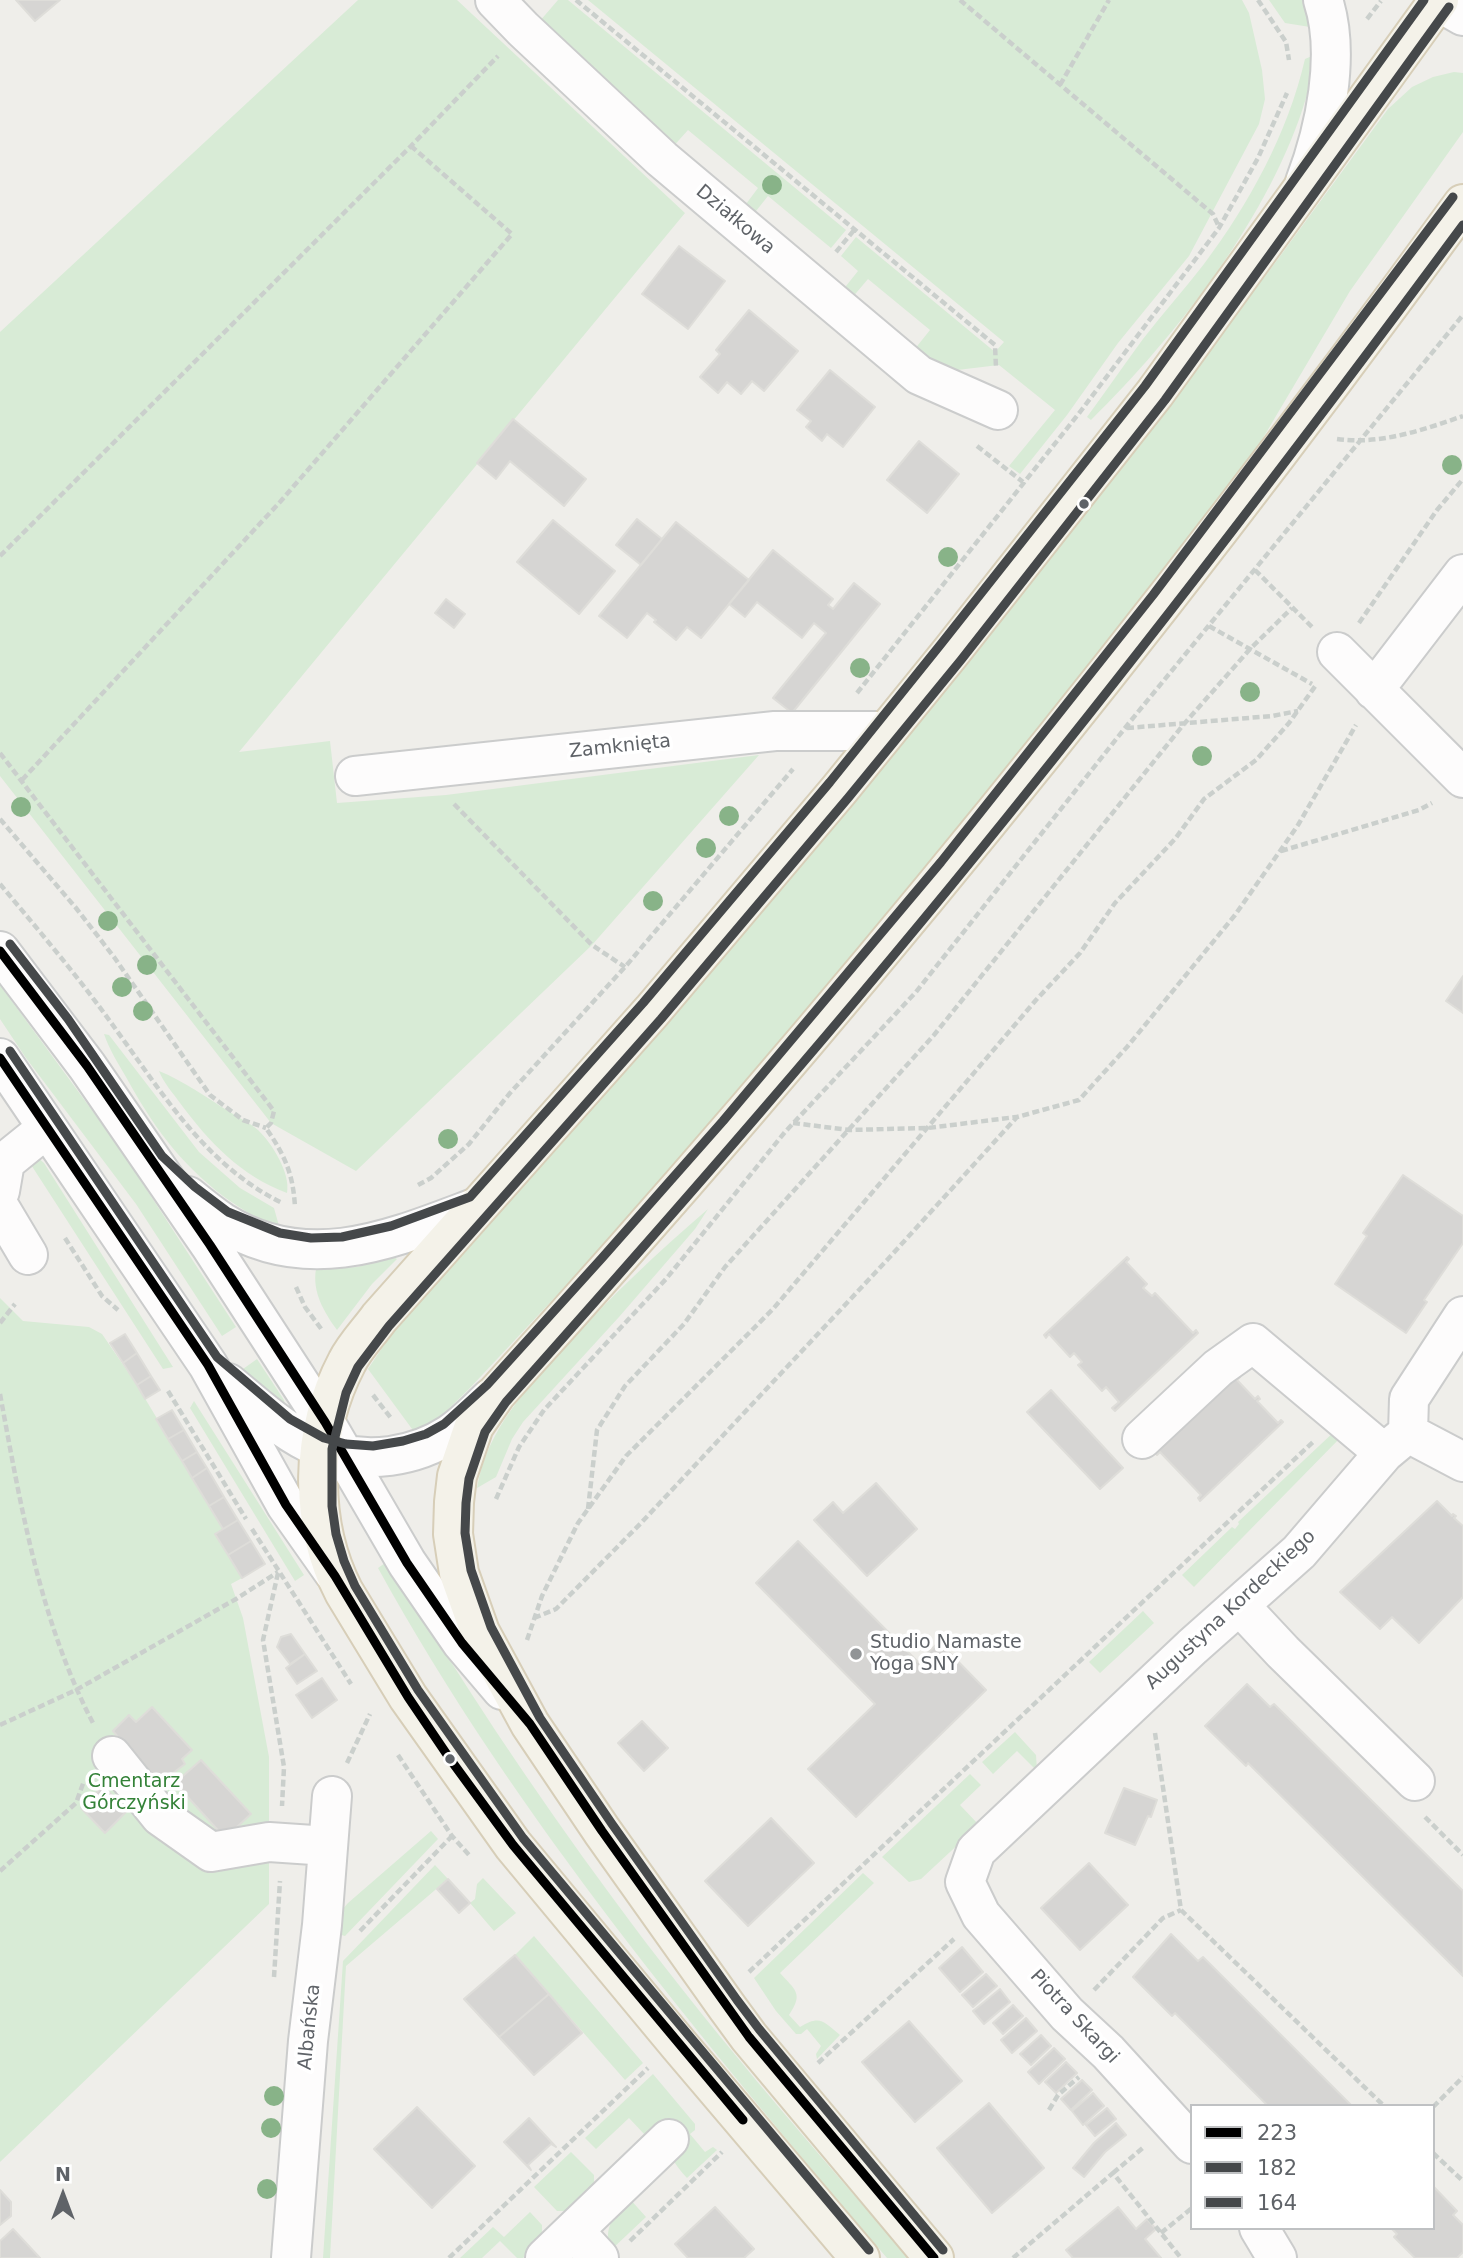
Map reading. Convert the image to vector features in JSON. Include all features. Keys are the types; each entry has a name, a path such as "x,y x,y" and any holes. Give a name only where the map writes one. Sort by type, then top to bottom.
{"main road":[{"path":"860,2258 573,1919 513,1844 408,1697 335,1576 322,1534 318,1491 329,1442 330,1402 348,1361 379,1318 652,1012 951,652 1147,403 1300,194 1444,5"},
{"path":"934,2258 742,2027 602,1831 530,1724 480,1632 459,1573 453,1534 457,1476 474,1426 496,1394 732,1129 950,870 1163,603 1463,204"}],"street":[{"name":"Działkowa","path":"495,0 662,159 919,375 998,410"},
{"path":"1300,194 1319,133 1328,82 1330,23 1323,0"},
{"path":"1430,250 1463,224"},
{"path":"1374,690 1463,574"},
{"path":"1337,652 1374,690 1452,788"},
{"name":"Zamknięta","path":"355,776 775,731 885,731"},
{"path":"0,951 65,1036 210,1245 329,1442 407,1563 462,1643 530,1724"},
{"path":"0,1058 208,1365 286,1505 335,1576"},
{"path":"0,1191 5,1162 47,1128"},
{"path":"153,1164 187,1196 222,1222 269,1242 310,1250 344,1249 386,1241 477,1207"},
{"path":"0,1208 28,1255"},
{"path":"1396,1443 1409,1399 1463,1316"},
{"path":"1142,1439 1218,1368 1253,1343 1342,1416 1396,1443 1463,1462"},
{"path":"208,1365 282,1429 374,1458 406,1453 431,1445 451,1434 496,1394"},
{"name":"Augustyna Kordeckiego","path":"973,1899 976,1852 1192,1647 1298,1552 1396,1443"},
{"path":"1240,1606 1415,1794"},
{"path":"100,1763 160,1816 211,1852 269,1842 328,1846"},
{"name":"Albańska","path":"291,2258 308,2041 322,1925 332,1796"},
{"name":"Piotra Skargi","path":"973,1899 1080,2002 1108,2052 1190,2142"},
{"path":"545,2258 669,2139"},
{"path":"1260,2230 1277,2258"},
{"path":"574,2231 610,2253"}],"path":[{"path":"576,0 995,345"},
{"path":"960,0 1213,214 1219,228"},
{"path":"1060,85 1109,0"},
{"path":"0,556 411,146 506,47"},
{"path":"22,780 280,502 512,234 411,146"},
{"path":"836,252 855,229"},
{"path":"495,1501 519,1447 544,1410 666,1279 759,1161 916,992 1126,728 1463,315"},
{"path":"1336,439 1359,443 1390,438 1463,416"},
{"path":"526,1643 542,1596 572,1535 626,1456 772,1309 1036,1000 1080,953 1115,903 1175,839 1204,799 1256,760 1298,710 1437,510 1463,479"},
{"path":"1255,570 1337,652"},
{"path":"588,1510 597,1430 625,1386 684,1324 725,1267 934,1035 1184,724 1250,649 1292,607"},
{"path":"1209,626 1315,686"},
{"path":"793,1123 849,1130 928,1128 1017,1117 1079,1100 1144,1027 1235,915 1280,852 1343,748 1374,690"},
{"path":"1126,728 1272,716 1298,710"},
{"path":"0,753 274,1111 271,1123 266,1128"},
{"path":"1280,852 1419,810 1452,788"},
{"path":"446,795 592,945 625,967"},
{"path":"0,819 68,898 114,957 210,1095 243,1120 266,1128 282,1151 290,1170 295,1207"},
{"path":"534,1618 556,1609 641,1523 869,1280 1017,1117"},
{"path":"0,1324 15,1304"},
{"path":"168,1391 278,1572 356,1691"},
{"path":"0,1394 25,1528 46,1606 100,1763 76,1803 0,1871"},
{"path":"742,1979 1342,1416"},
{"path":"0,1725 76,1690 236,1599 278,1572"},
{"path":"273,1984 284,1767 263,1640 278,1572"},
{"path":"332,1796 370,1714 363,1702"},
{"path":"1154,1731 1181,1910 1382,2104"},
{"path":"1415,1794 1463,1855"},
{"path":"812,2068 973,1899"},
{"path":"1080,2002 1163,1918 1181,1910"},
{"path":"1080,2002 1102,2000"},
{"path":"449,2258 654,2063"},
{"path":"1435,2105 1463,2077"},
{"path":"610,2253 726,2147"},
{"path":"1435,2155 1463,2181"},
{"path":"1013,2258 1113,2173 1181,2258"},
{"path":"1161,2233 1190,2210"}],"green space":[{"path":"358,0 457,0 685,213 239,752 330,741 337,803 446,795 759,755 592,945 356,1171 271,1123 0,776 0,332"},
{"path":"558,0 568,0 846,230 831,248 768,196 752,216 743,208 758,188 688,130 671,149 539,22"},
{"path":"588,0 1242,0 1249,13 1262,70 1265,99 1259,124 1189,256 1118,343 1067,415 1020,474 1009,466 1055,410 999,365 949,371 914,350 930,330 868,279 851,299 842,291 858,271 841,256 856,237 995,352 1004,342"},
{"path":"1269,0 1302,0 1308,10 1310,27 1285,23"},
{"path":"1312,56 1307,93 1290,141 1270,185 1245,229 1218,271 1156,351 1091,420 1087,417 1129,358 1204,264 1236,217 1277,141 1298,87 1305,59"},
{"path":"1454,72 1463,73 1463,132 1350,291 1260,443 1200,523 983,799 808,1009 573,1278 469,1389 436,1421 415,1433 368,1369 390,1336 664,1027 897,749 1071,532 1388,109 1412,87 1433,77"},
{"path":"0,985 119,1147 236,1327 222,1336 136,1204 26,1058 0,1019"},
{"path":"104,1034 109,1035 199,1152 240,1188 274,1208 279,1226 243,1210 230,1201 180,1156 146,1111"},
{"path":"159,1071 258,1130 279,1159 286,1177 287,1193 255,1177 214,1144 191,1117"},
{"path":"26,1157 37,1157 44,1163 173,1367 163,1369"},
{"path":"708,1209 695,1229 619,1317 523,1422 512,1439 496,1477 477,1488 482,1467 499,1428 523,1394 618,1292"},
{"path":"394,1257 397,1259 372,1284 337,1330 317,1294 316,1269 357,1267"},
{"name":"Cmentarz Górczyński","path":"0,1298 23,1321 89,1327 102,1334 137,1385 223,1529 215,1534 242,1578 231,1584 243,1618 269,1757 269,1904 0,2162"},
{"path":"257,1359 284,1400 285,1406 269,1405 243,1369"},
{"path":"194,1401 304,1575 295,1581 190,1408"},
{"path":"1336,1430 1342,1436 1194,1587 1182,1575 1232,1527 1235,1529 1238,1522"},
{"path":"388,1561 524,1774 647,1944 757,2081 909,2258 887,2258 749,2094 615,1925 490,1751 432,1661 378,1568"},
{"path":"1143,1611 1154,1623 1100,1673 1089,1662"},
{"path":"1015,1732 1036,1755 1037,1771 1017,1751 993,1774 982,1762"},
{"path":"970,1774 981,1785 960,1805 979,1825 921,1879 909,1882 882,1857"},
{"path":"431,1831 438,1839 345,1936 331,1932 348,1903"},
{"path":"435,1865 448,1879 346,1966 330,2258 323,2258 343,1961"},
{"path":"863,1873 874,1883 780,1973 796,1992 796,2002 789,2015 800,2027 812,2021 821,2021 840,2035 817,2059 816,2054 821,2046 807,2029 796,2034 776,2011 754,1978"},
{"path":"483,1878 516,1913 494,1931 470,1903 475,1899 477,1884"},
{"path":"534,1936 643,2063 625,2080 515,1955"},
{"path":"653,2074 695,2124 695,2130 690,2134 705,2152 713,2147 717,2150 687,2178 658,2136 645,2135 629,2118 596,2149 585,2138"},
{"path":"571,2152 594,2175 594,2190 572,2211 557,2211 534,2187"},
{"path":"629,2198 646,2217 611,2250 608,2235 611,2222"},
{"path":"530,2212 542,2225 542,2240 523,2258 517,2258 500,2241 482,2258 460,2258 493,2227 504,2237"}],"building":[{"path":"16,0 60,0 35,21"},
{"path":"679,246 725,281 688,329 642,294"},
{"path":"749,310 798,351 764,391 752,381 741,394 727,382 718,393 700,377 720,354 716,350"},
{"path":"830,370 875,407 843,447 827,434 822,441 806,427 811,421 797,410"},
{"path":"513,419 586,479 564,506 510,461 496,479 477,463"},
{"path":"919,441 959,474 927,513 887,480"},
{"path":"637,519 662,539 641,565 616,545"},
{"path":"553,520 615,571 579,614 517,562"},
{"path":"676,522 749,580 701,638 687,627 676,640 647,613 627,638 599,616"},
{"path":"773,550 833,599 828,605 833,609 854,583 880,604 792,713 773,698 826,633 814,623 802,638 757,602 745,617 729,604"},
{"path":"446,599 465,614 454,628 435,613"},
{"path":"1463,976 1463,1013 1446,1001"},
{"path":"1403,1175 1463,1216 1463,1243 1424,1300 1427,1302 1406,1333 1335,1284 1367,1236 1363,1233"},
{"path":"1127,1257 1129,1259 1126,1262 1147,1284 1143,1288 1152,1296 1155,1293 1193,1333 1196,1330 1198,1333 1115,1411 1112,1408 1119,1402 1106,1387 1102,1391 1078,1365 1082,1362 1074,1353 1070,1357 1049,1334 1046,1338 1044,1335"},
{"path":"125,1334 137,1353 123,1363 110,1343"},
{"path":"137,1353 151,1376 137,1385 123,1363"},
{"path":"1237,1375 1240,1377 1237,1380 1255,1399 1258,1396 1260,1399 1257,1401 1278,1423 1281,1420 1283,1422 1200,1501 1198,1498 1201,1495 1160,1452 1157,1455 1155,1453"},
{"path":"151,1376 160,1390 145,1399 137,1385"},
{"path":"1051,1390 1123,1468 1100,1489 1027,1412"},
{"path":"172,1410 184,1430 168,1439 156,1419"},
{"path":"184,1430 197,1452 182,1461 168,1439"},
{"path":"197,1452 207,1468 192,1478 182,1461"},
{"path":"207,1468 224,1497 209,1506 192,1478"},
{"path":"876,1483 917,1529 867,1576 814,1520 833,1502 843,1513"},
{"path":"224,1497 238,1520 223,1529 209,1506"},
{"path":"1437,1501 1452,1516 1456,1516 1454,1518 1463,1526 1463,1597 1419,1643 1392,1617 1380,1629 1340,1592"},
{"path":"238,1520 251,1541 228,1555 215,1534"},
{"path":"251,1541 265,1564 242,1578 228,1555"},
{"path":"798,1541 918,1662 939,1642 986,1690 856,1817 808,1769 875,1704 756,1583"},
{"path":"291,1634 305,1654 290,1664 277,1647 281,1637"},
{"path":"305,1654 317,1671 297,1684 286,1668"},
{"path":"322,1678 337,1700 312,1718 296,1695"},
{"path":"1247,1684 1270,1707 1274,1704 1463,1891 1463,1976 1248,1763 1246,1766 1205,1726"},
{"path":"152,1707 192,1750 182,1759 185,1764 169,1776 167,1773 156,1783 113,1731 129,1715 136,1722"},
{"path":"642,1721 668,1748 644,1771 618,1743"},
{"path":"201,1760 251,1814 225,1838 175,1783"},
{"path":"103,1786 127,1811 105,1833 81,1808"},
{"path":"1124,1788 1157,1800 1135,1845 1105,1833"},
{"path":"771,1818 814,1863 748,1926 705,1881"},
{"path":"1089,1863 1128,1905 1080,1950 1041,1908"},
{"path":"448,1879 470,1903 459,1913 437,1889"},
{"path":"1171,1934 1198,1961 1203,1957 1350,2104 1266,2104 1175,2013 1172,2016 1133,1977"},
{"path":"962,1947 983,1972 960,1992 939,1968"},
{"path":"515,1955 549,1994 499,2037 464,1999"},
{"path":"986,1974 997,1986 973,2007 962,1995"},
{"path":"1000,1989 1010,2002 984,2024 973,2011"},
{"path":"549,1994 582,2033 534,2075 499,2037"},
{"path":"1013,2005 1023,2016 1003,2034 993,2023"},
{"path":"1026,2018 1037,2031 1012,2053 1001,2040"},
{"path":"909,2021 962,2081 915,2122 862,2062"},
{"path":"1041,2035 1051,2046 1031,2065 1020,2054"},
{"path":"1054,2048 1065,2059 1039,2084 1028,2072"},
{"path":"1066,2062 1077,2073 1056,2093 1045,2082"},
{"path":"1082,2080 1092,2090 1071,2110 1061,2099"},
{"path":"1093,2093 1104,2106 1083,2125 1072,2111"},
{"path":"989,2103 1044,2168 992,2213 937,2148"},
{"path":"417,2107 475,2166 432,2208 374,2149"},
{"path":"1107,2108 1116,2119 1095,2136 1086,2125"},
{"path":"529,2118 556,2147 551,2144 528,2165 531,2170 504,2142"},
{"path":"1116,2123 1126,2135 1105,2152 1084,2177 1073,2168"},
{"path":"1435,2188 1457,2211 1453,2215 1463,2225 1463,2252 1457,2258 1415,2258 1394,2237 1397,2234 1393,2230 1435,2230"},
{"path":"0,2190 11,2202 11,2216 0,2225"},
{"path":"715,2207 754,2249 744,2258 688,2258 675,2244"},
{"path":"1118,2207 1136,2229 1147,2219 1156,2229 1145,2239 1161,2258 1073,2258 1066,2250"},
{"path":"13,2229 40,2258 0,2258 0,2241"}],"transit line":[{"name":"164","path":"10,944 68,1019 162,1156 195,1187 228,1212 280,1233 311,1238 342,1237 391,1226 470,1197 643,1003 830,782 941,644 1145,386 1424,0"},
{"name":"182","path":"869,2250 523,1838 418,1690 355,1586 336,1534 332,1506 332,1449 346,1393 358,1367 389,1326 661,1019 961,660 1165,400 1449,7"},
{"name":"164","path":"10,1051 217,1357 290,1419 324,1438 346,1444 373,1446 426,1434 444,1424 487,1385 602,1258 723,1121 941,862 1153,595 1453,197"},
{"name":"182","path":"943,2250 737,2000 540,1718 491,1627 471,1570 465,1533 469,1479 485,1432 506,1402 760,1112 885,966 1007,817 1124,671 1463,225"},
{"name":"223","path":"0,951 87,1066 210,1245 325,1422 407,1563 462,1643 530,1724 602,1831 749,2037 934,2258"},
{"name":"223","path":"0,1058 208,1365 286,1505 335,1576 408,1697 450,1759 513,1845 743,2120"}],"place":[{"name":"Studio Namaste Yoga SNY","path":"856,1654"}]}
